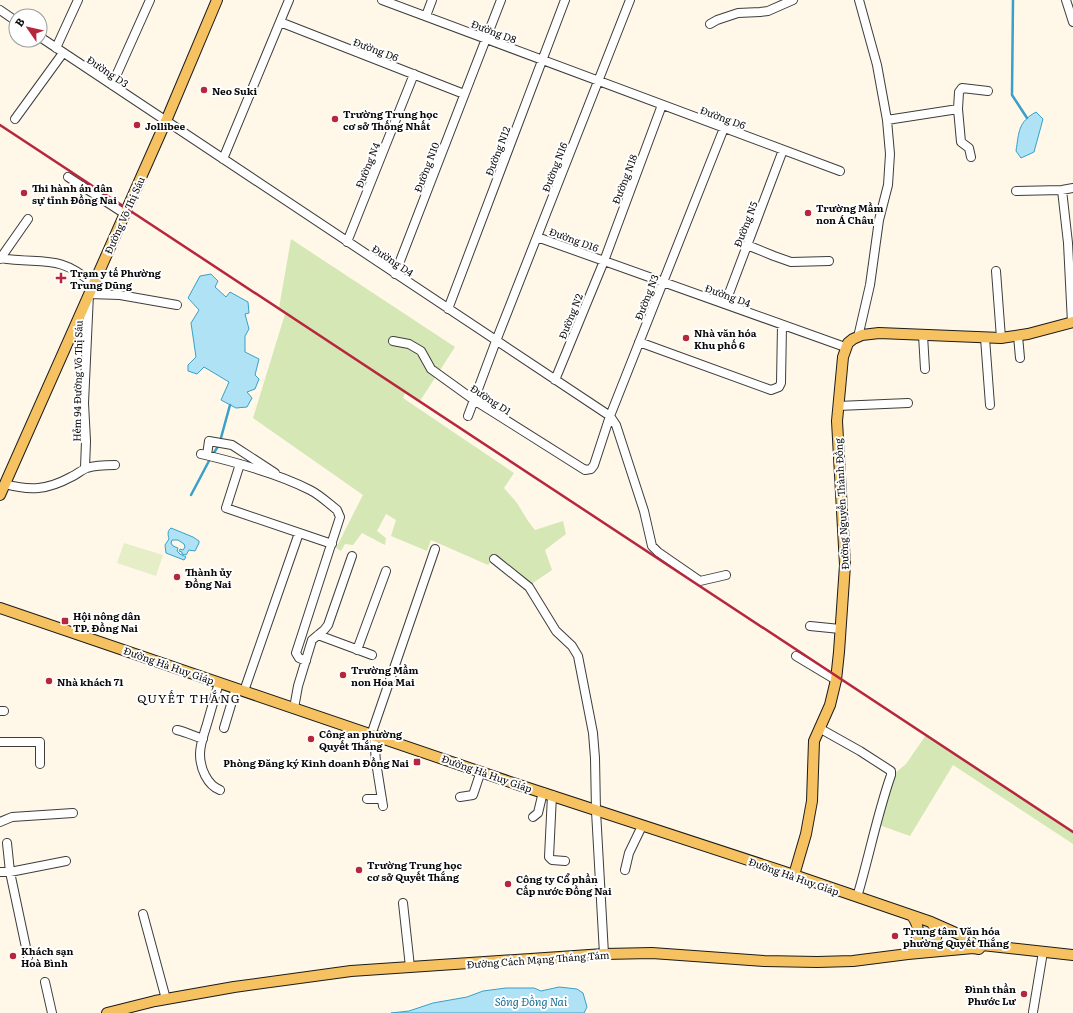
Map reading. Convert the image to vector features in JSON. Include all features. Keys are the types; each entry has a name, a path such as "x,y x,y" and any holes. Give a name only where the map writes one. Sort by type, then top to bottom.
{"main road":[{"name":"Đường Võ Thị Sáu","path":"0,495 166,121 217,0"},
{"path":"846,348 850,341 858,337 887,333 1001,338 1018,336 1073,322"},
{"name":"Đường Nguyễn Thành Đồng","path":"794,875 806,834 812,801 813,745 830,704 836,680 845,554 837,421 840,371 846,348"},
{"name":"Đường Hà Huy Giáp","path":"0,608 596,811 794,875 931,922 965,938 976,945 1073,956"},
{"path":"908,954 914,946 918,934 917,923 912,916"},
{"path":"926,952 936,941 937,934 935,927 931,922"},
{"name":"Đường Cách Mạng Tháng Tám","path":"106,1013 166,999 234,987 327,974 410,967 604,954 661,953 764,961 853,961 976,945"}],"street":[{"path":"15,119 60,50 78,0"},
{"path":"112,85 150,0"},
{"path":"223,159 289,0"},
{"name":"Đường D8","path":"382,0 598,81"},
{"path":"426,16 432,0"},
{"name":"Đường N10","path":"395,274 501,0"},
{"name":"Đường N12","path":"448,309 565,0"},
{"name":"Đường N16","path":"468,416 630,0"},
{"path":"710,24 738,13 768,11 794,0"},
{"path":"858,337 870,285 879,220 888,185 890,148 887,120 877,64 859,0"},
{"path":"1066,0 1073,22"},
{"name":"Đường D6","path":"280,22 464,94"},
{"name":"Đường D3","path":"48,42 166,121"},
{"name":"Đường N4","path":"347,242 414,74"},
{"name":"Đường D6","path":"598,81 840,171"},
{"path":"971,157 968,148 961,142 958,109 959,90 962,88 988,91"},
{"name":"Đường N18","path":"604,261 662,105"},
{"path":"887,120 958,109"},
{"name":"Đường D4","path":"166,121 610,416"},
{"name":"Đường N3","path":"585,470 591,469 594,465 610,416 724,128"},
{"name":"Đường N5","path":"725,304 783,150"},
{"path":"68,177 125,214"},
{"path":"1016,190 1062,190 1073,188"},
{"path":"1062,190 1068,244 1073,322"},
{"path":"0,259 28,218"},
{"name":"Đường D16","path":"537,237 604,261"},
{"path":"747,245 791,262 829,261"},
{"path":"0,259 44,261 63,264 79,272 91,289 177,305"},
{"name":"Đường D4","path":"604,261 846,348"},
{"name":"Đường N2","path":"555,380 604,261"},
{"path":"996,271 1001,338"},
{"name":"Hẻm 94 Đường Võ Thị Sáu","path":"85,468 86,441 84,403 91,289"},
{"path":"640,342 771,390 779,387 781,383 782,325"},
{"path":"923,335 925,369"},
{"path":"1018,336 1020,358"},
{"path":"985,338 990,405"},
{"name":"Đường D1","path":"393,341 409,344 421,351 431,370 474,400 585,470"},
{"path":"838,406 908,403"},
{"path":"610,416 616,425 644,511 652,546 658,552 700,580 726,575"},
{"path":"284,479 232,445 209,441 204,455 240,464 284,479 315,493 340,513 332,544 296,653 299,658 306,661"},
{"path":"240,464 226,508 332,544"},
{"path":"5,484 18,488 35,490 67,480 81,473 85,468 115,465"},
{"path":"224,728 240,690 299,533"},
{"path":"368,799 383,802 373,735 435,549"},
{"path":"294,708 298,686 306,661 315,638 328,625 352,556"},
{"path":"494,559 529,587 556,631 576,651 593,733 604,954"},
{"path":"357,650 386,571"},
{"path":"810,626 840,629"},
{"path":"301,636 315,638 372,655"},
{"path":"796,656 836,680"},
{"path":"219,682 200,753 203,770 210,783 220,790"},
{"path":"819,728 860,750 891,770 879,810 870,852 857,897"},
{"path":"177,730 203,739"},
{"path":"0,742 40,742 40,764"},
{"path":"460,797 472,795 481,771"},
{"path":"533,817 538,813 548,794"},
{"path":"548,794 549,857 552,860 565,861"},
{"path":"0,822 12,817 73,813"},
{"path":"625,870 628,853 642,826"},
{"path":"7,843 10,872 28,957"},
{"path":"0,872 10,872 66,861"},
{"path":"403,903 410,967"},
{"path":"144,914 166,999"},
{"path":"1033,1012 1043,952"},
{"path":"45,982 52,1013"}],"green space":[{"path":"291,239 455,347 420,401 279,308"},
{"path":"285,314 405,393 403,398 514,473 504,488 517,503 535,530 563,521 566,534 545,550 552,570 530,585 492,561 488,565 431,540 427,551 391,536 396,520 386,514 377,531 386,538 385,545 362,533 353,545 345,544 341,551 336,548 363,495 253,418"},
{"path":"124,543 163,555 156,576 117,563"},
{"path":"926,735 1073,833 1073,844 953,765 910,836 879,825 894,774 906,764"},
{"path":"920,923 931,927 934,934 927,948 915,949"}],"water":[{"path":"1036,112 1043,119 1034,152 1021,158 1016,151 1020,128 1030,116"},
{"path":"211,274 218,281 215,287 226,297 230,292 248,302 249,313 245,314 249,329 245,336 245,352 259,359 255,375 259,379 255,389 247,392 252,398 247,407 236,408 221,400 229,382 204,367 197,374 188,371 188,365 196,357 191,323 199,310 188,298 200,276"},
{"path":"171,528 199,541 195,551 189,550 186,555 179,551 180,549 183,550 185,547 184,544 178,540 172,540 171,543 173,546 178,548 177,551 186,557 184,560 166,553 165,545 169,539 168,532"},
{"name":"Sông Đồng Nai","path":"559,987 577,989 583,993 587,1007 584,1013 391,1013 409,1011 433,1003 467,997 483,991 506,988 534,988 541,991"}],"waterway":[{"path":"1013,0 1012,95 1027,118"},
{"path":"213,454 219,445 230,405"},
{"path":"191,495 210,459"}],"railway":[{"path":"0,125 1073,832"}],"place":[{"name":"Neo Suki","path":"204,90"},
{"name":"Trường Trung học cơ sở Thống Nhất","path":"335,119"},
{"name":"Jollibee","path":"137,125"},
{"name":"Thi hành án dân sự tỉnh Đồng Nai","path":"24,193"},
{"name":"Trường Mầm non Á Châu","path":"808,213"},
{"name":"Trạm y tế Phường Trung Dũng","path":"61,278"},
{"name":"Nhà văn hóa Khu phố 6","path":"686,338"},
{"name":"Thành ủy Đồng Nai","path":"177,577"},
{"name":"Hội nông dân TP. Đồng Nai","path":"65,621"},
{"name":"Trường Mầm non Hoa Mai","path":"343,675"},
{"name":"Nhà khách 71","path":"49,681"},
{"name":"Công an phường Quyết Thắng","path":"311,739"},
{"name":"Phòng Đăng ký Kinh doanh Đồng Nai","path":"417,762"},
{"name":"Trường Trung học cơ sở Quyết Thắng","path":"359,870"},
{"name":"Công ty Cổ phần Cấp nước Đồng Nai","path":"508,884"},
{"name":"Trung tâm Văn hóa phường Quyết Thắng","path":"895,936"},
{"name":"Khách sạn Hoà Bình","path":"13,956"},
{"name":"Đình thần Phước Lư","path":"1024,994"}],"district":[{"name":"QUYẾT THẮNG","path":"189,698"}]}
